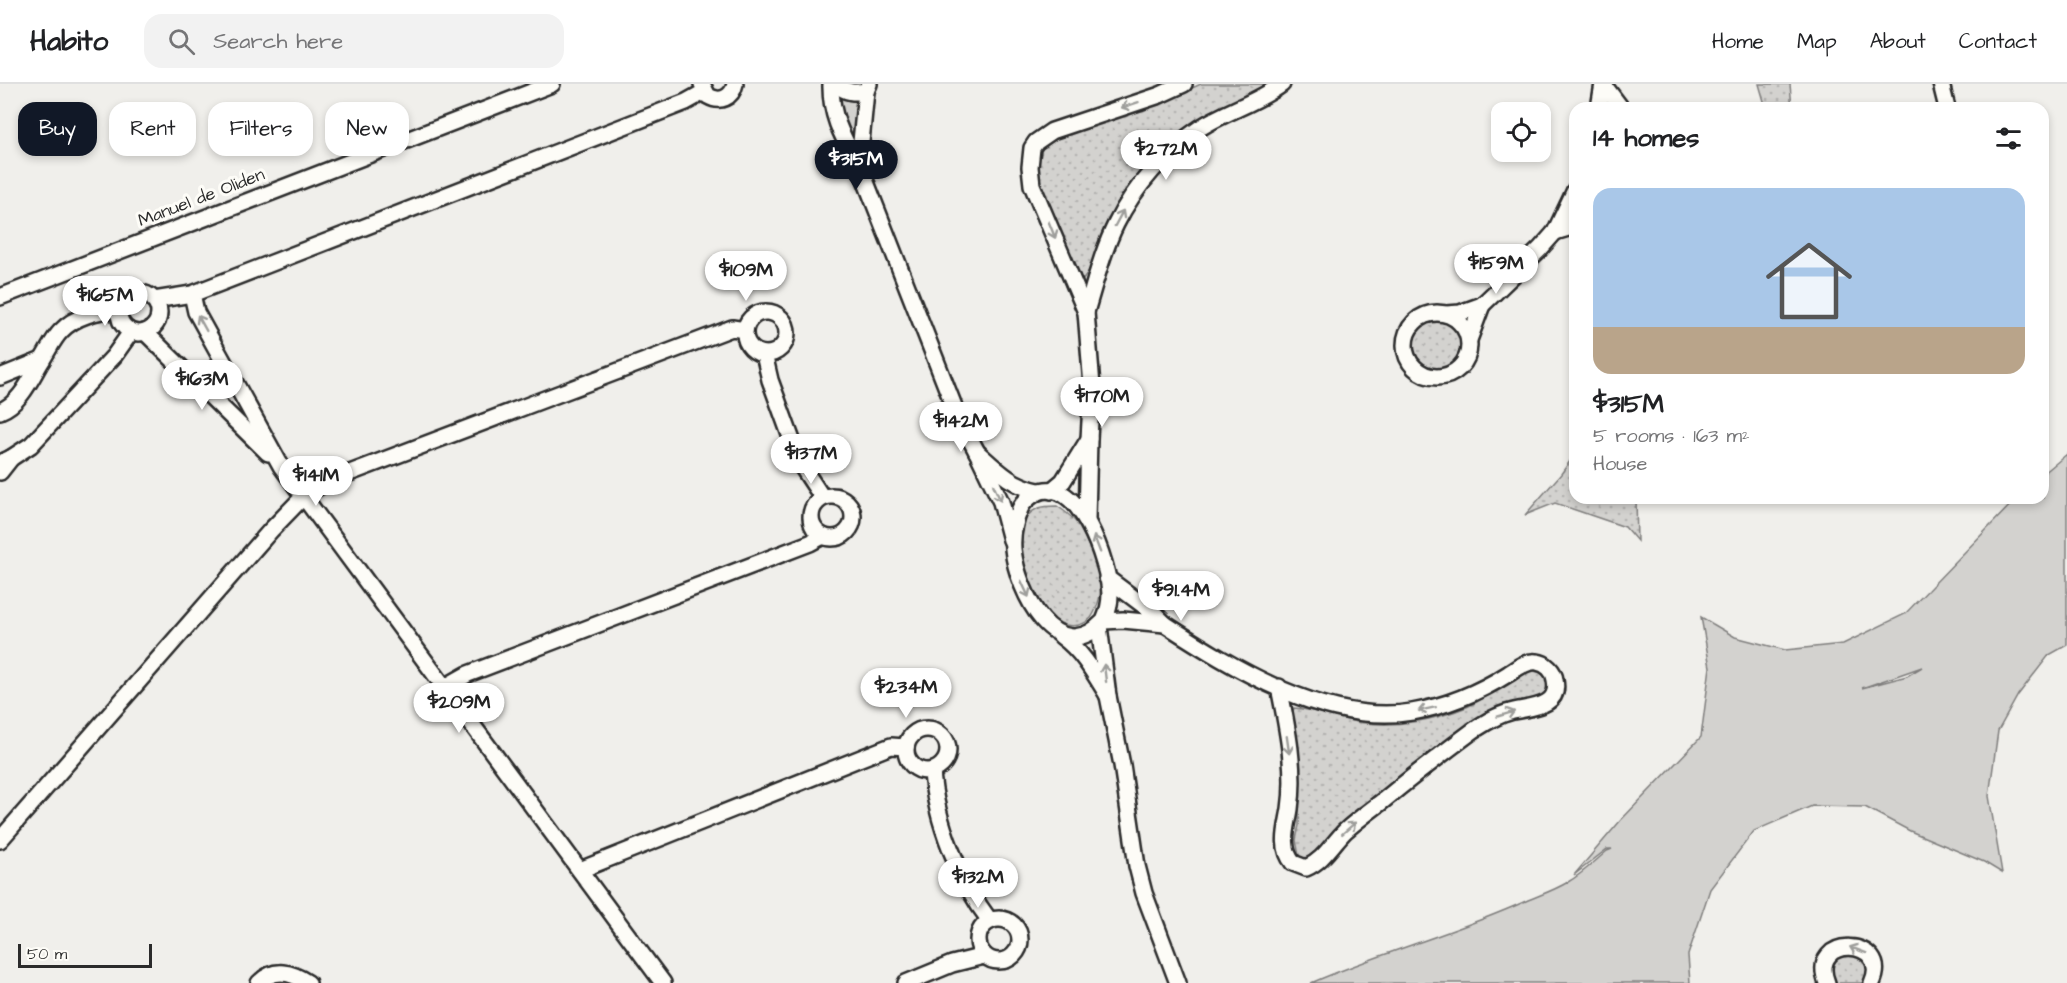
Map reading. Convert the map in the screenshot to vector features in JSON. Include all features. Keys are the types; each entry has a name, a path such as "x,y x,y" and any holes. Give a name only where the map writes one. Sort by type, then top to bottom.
{"street":[{"name":"Manuel de Oliden","path":"0,297 552,84"},
{"path":"154,300 192,294 686,102 703,88 712,99 723,99 732,93 735,84"},
{"path":"831,84 831,102 835,119 864,177 957,414 1001,501 1020,579 1037,613 1052,630 1074,645 1087,661 1108,696"},
{"path":"837,84 848,92 858,93 868,87"},
{"path":"1086,519 1092,386 1086,312 1032,185 1030,166 1032,148 1036,142 1052,131 1160,95 1184,84"},
{"path":"1086,312 1105,250 1116,225 1142,183 1170,153 1199,128 1273,91 1282,84"},
{"path":"1600,102 1603,84 1616,102"},
{"path":"1941,84 1946,102"},
{"path":"864,177 861,142 868,87"},
{"path":"1482,305 1469,340 1465,361 1458,370 1437,377 1426,375 1417,369 1410,361 1406,351 1409,330 1416,321 1425,315 1461,313 1482,305 1555,232 1569,203"},
{"path":"1555,232 1569,228"},
{"path":"0,472 6,460 31,445 138,332 151,329 159,312 154,300 137,293 125,298 119,309 121,323 138,332 281,466"},
{"path":"192,294 196,312 281,466 663,983"},
{"path":"0,411 11,407 19,398 61,330 79,318 104,310 119,309"},
{"path":"763,312 776,315 782,320 787,332 782,346 777,351 764,354 751,348 745,337 745,330 751,318 763,312"},
{"path":"1447,314 1462,324 1469,340"},
{"path":"0,840 271,530 304,496 326,482 710,336 732,328 745,330"},
{"path":"764,354 770,380 801,465 822,497"},
{"path":"0,377 42,360"},
{"path":"1013,548 1014,530 1022,504 1030,496 1063,481 1089,439"},
{"path":"977,452 1009,481 1023,488 1060,494 1074,504 1086,519 1098,544 1110,593 1109,610 1102,623 1084,636 1061,636"},
{"path":"445,687 468,674 810,543 823,536 837,537 844,534 852,523 853,516 852,509 843,499 836,496 822,497 813,507 812,520 818,532 823,536"},
{"path":"1107,578 1165,624 1229,664 1314,702 1339,710 1384,715 1427,710 1491,685 1526,663 1536,662 1545,665 1555,679 1552,697 1547,702 1538,707 1510,712 1483,724 1345,831 1315,865 1306,868 1293,863 1286,848 1285,838 1292,786 1286,725 1279,687"},
{"path":"1102,623 1165,624"},
{"path":"1102,623 1108,696 1122,765 1137,866 1144,893 1178,983"},
{"path":"924,729 937,732 943,737 948,750 943,763 932,771 925,771 912,765 908,760 906,747 912,735 924,729"},
{"path":"580,870 891,746 906,747"},
{"path":"932,771 933,791 939,815 968,888 975,902 990,921"},
{"path":"906,983 952,964 984,956 1004,961 1015,953 1020,940 1015,927 1003,920 990,921 984,925 978,937 978,944 984,956"},
{"path":"1827,983 1824,973 1829,956 1835,950 1852,946 1861,949 1872,961 1875,970 1872,983"},
{"path":"259,983 273,974 283,972 295,975 309,983"}],"shaded area":[{"path":"1201,84 1271,84 1218,109 1173,140 1153,158 1120,201 1104,232 1087,274 1083,280 1077,279 1038,182 1036,154 1047,141 1156,104"},
{"path":"1759,84 1790,84 1792,102 1764,102"},
{"path":"836,92 859,98 858,147 846,128"},
{"path":"1438,319 1448,321 1456,327 1462,335 1464,345 1462,355 1456,363 1448,369 1438,371 1428,369 1420,363 1414,355 1412,345 1414,335 1420,327 1428,321"},
{"path":"2067,454 2067,645 2049,655 2018,695 1998,731 1989,796 2002,873 1984,862 1910,831 1865,807 1812,806 1754,831 1710,889 1688,955 1690,983 1311,983 1473,923 1553,890 1573,879 1612,849 1607,849 1574,875 1621,820 1701,737 1710,667 1701,617 1735,637 1785,650 1843,644 1905,614 2011,504 2049,504 2049,469","holes":["1922,667 1907,676 1862,688"]},
{"path":"1569,463 1569,504 1636,504 1637,541 1625,527 1555,503 1525,515"},
{"path":"1057,506 1078,525 1101,579 1098,605 1091,618 1076,626 1066,625 1053,618 1041,605 1031,588 1020,550 1021,531 1027,517 1039,508"},
{"path":"1527,670 1539,672 1547,678 1547,694 1539,701 1518,704 1320,852 1305,861 1299,856 1296,840 1299,825 1299,765 1290,719 1294,708 1365,723 1416,722 1441,716 1472,704"},
{"path":"1847,952 1864,957 1869,968 1865,983 1835,983 1832,978 1832,965"}]}
